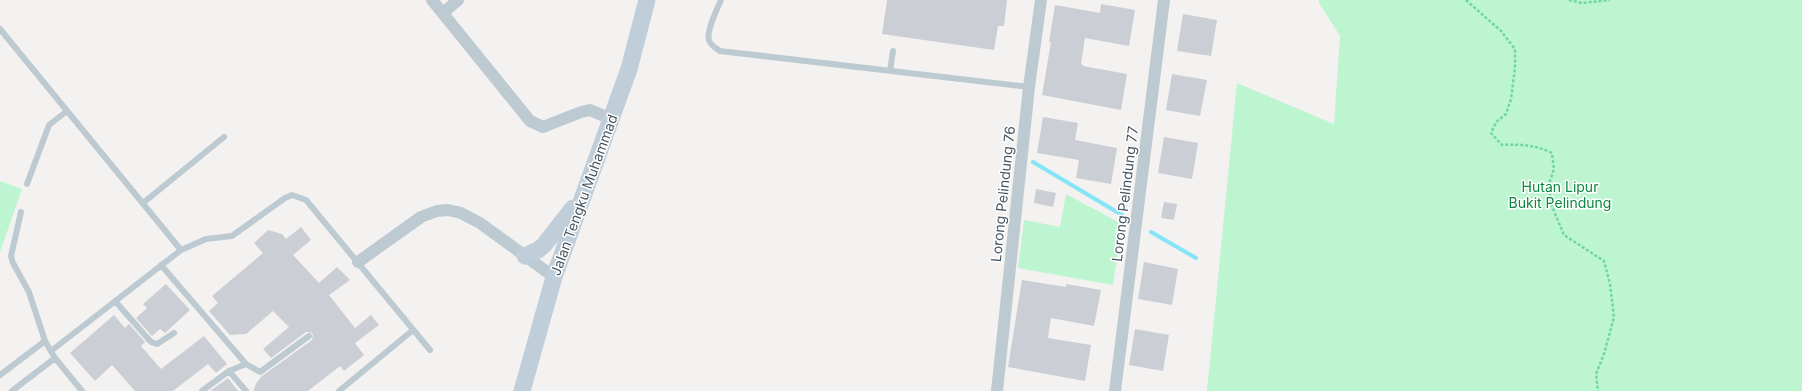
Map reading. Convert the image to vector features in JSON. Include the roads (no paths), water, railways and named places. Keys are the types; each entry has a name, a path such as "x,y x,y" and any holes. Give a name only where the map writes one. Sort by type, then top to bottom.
{"main road":[{"name":"Jalan Tengku Muhammad","path":"522,391 554,277 629,70 647,0"},
{"path":"525,256 538,250 544,245 584,194"}],"street":[{"path":"432,0 530,121 536,125 543,127 551,126 581,112 590,110 611,119"},
{"path":"443,13 458,0"},
{"name":"Lorong Pelindung 76","path":"997,391 1029,87 1041,0"},
{"name":"Lorong Pelindung 77","path":"1115,391 1164,0"},
{"path":"358,262 421,217 437,211 448,210 461,213 480,223 554,277"}],"lane":[{"path":"721,0 708,33 709,40 713,46 720,51 1029,87"},
{"path":"0,29 181,250"},
{"path":"890,71 893,51"},
{"path":"27,184 49,125 66,111"},
{"path":"143,203 224,136"},
{"path":"51,351 181,250 206,239 232,236 285,198 292,195 306,200 430,350"},
{"path":"21,212 11,256 13,263 29,292 45,341 55,358 82,391"},
{"path":"161,265 246,364 260,372 309,336"},
{"path":"114,301 151,342 157,344 174,333"},
{"path":"339,391 413,330"},
{"path":"0,375 45,341"},
{"path":"12,391 55,358"},
{"path":"202,391 229,371 246,364"},
{"path":"229,371 246,391"}],"waterway":[{"path":"1033,162 1122,215"},
{"path":"1151,232 1196,258"}],"park label":[{"name":"Hutan Lipur Bukit Pelindung","path":"1560,196"}]}
